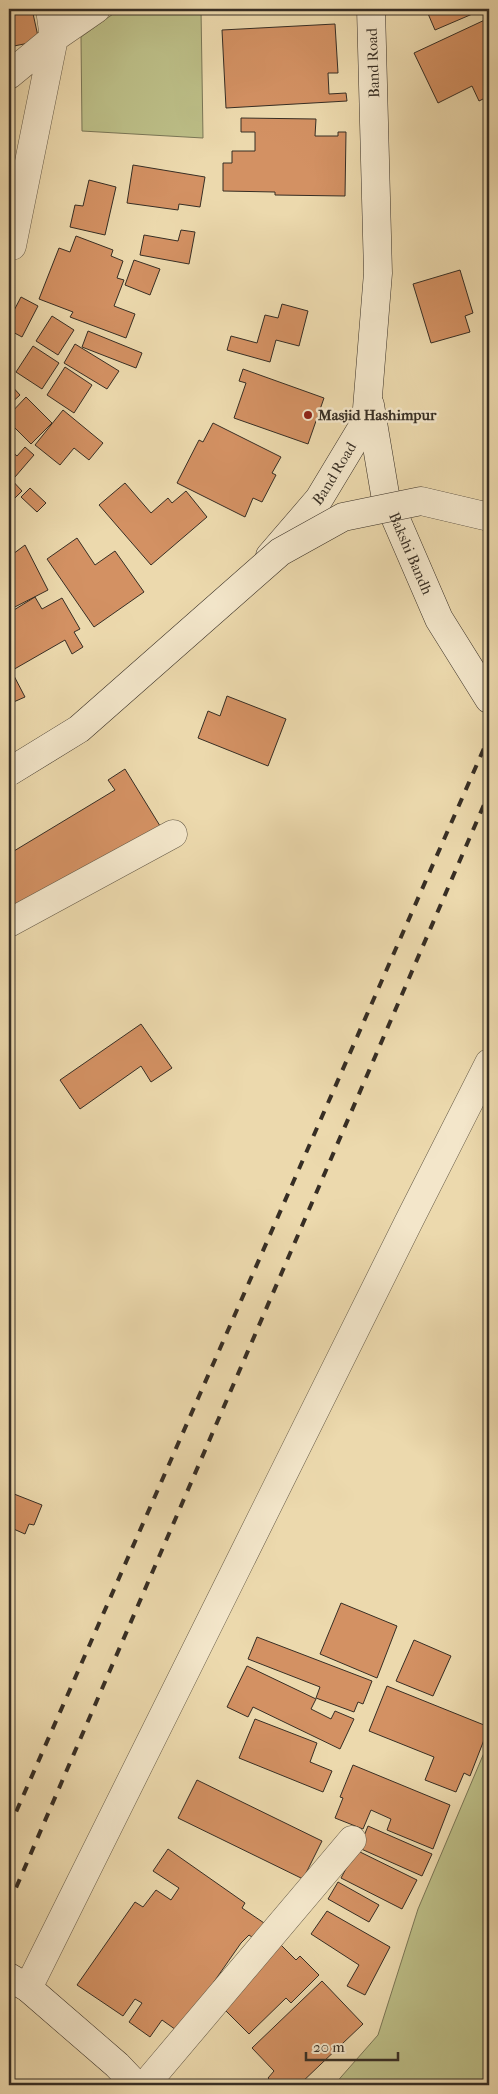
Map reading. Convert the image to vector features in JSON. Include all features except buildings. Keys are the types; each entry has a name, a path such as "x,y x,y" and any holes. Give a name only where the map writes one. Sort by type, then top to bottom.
{"street":[{"path":"10,248 54,38 50,9"},
{"path":"9,74 54,38 96,9"},
{"name":"Band Road","path":"9,771 149,672 229,603 319,499 366,421 378,273 371,9"},
{"name":"Bakshi Bandh","path":"368,394 385,494 439,619 489,699"},
{"path":"9,771 79,730 280,552 344,517 421,501 489,517"},
{"path":"9,923 173,834"},
{"path":"136,2085 117,2065 19,1983 489,1063"},
{"path":"145,2085 352,1840"}],"green space":[{"path":"120,9 201,9 203,138 82,131 81,37"},
{"path":"489,1741 489,2085 334,2085 378,2035 418,1909"}],"railway":[{"path":"9,1828 489,737"},
{"path":"9,1904 489,793"}],"place":[{"name":"Masjid Hashimpur","path":"308,415"}]}
